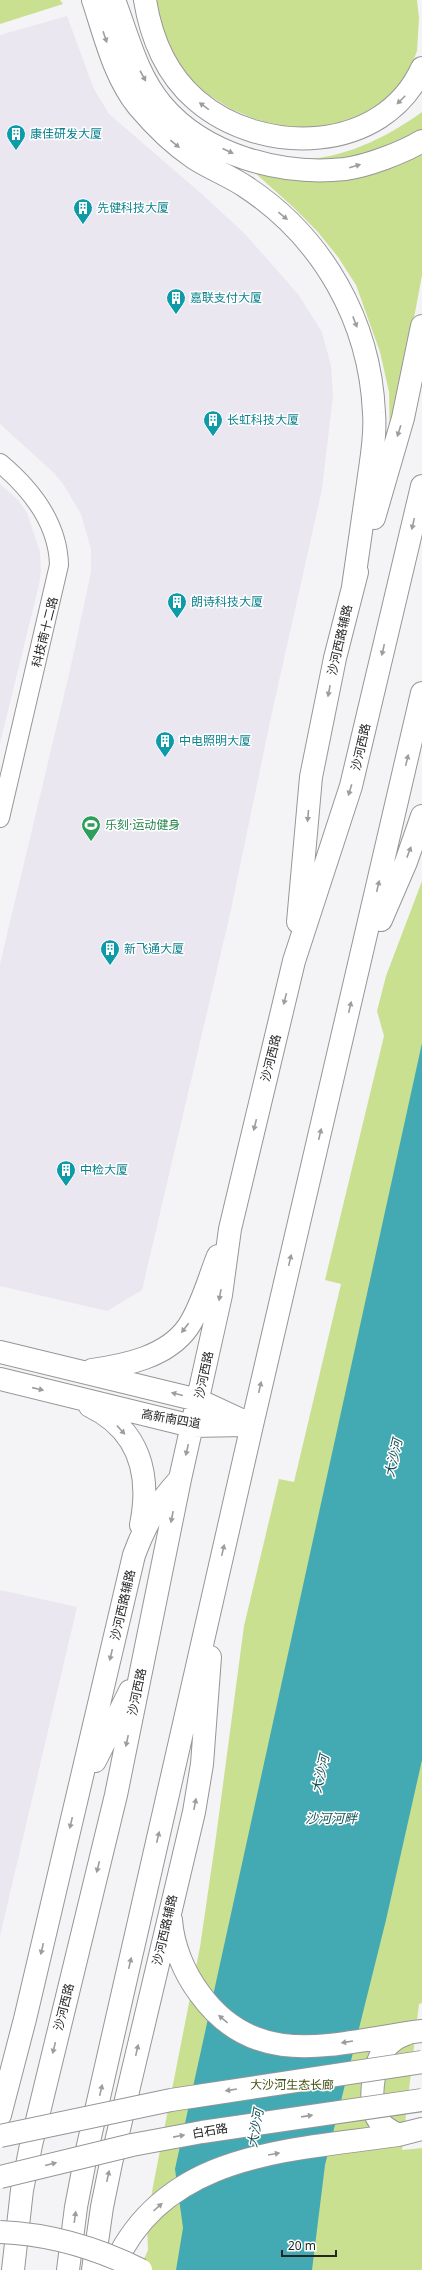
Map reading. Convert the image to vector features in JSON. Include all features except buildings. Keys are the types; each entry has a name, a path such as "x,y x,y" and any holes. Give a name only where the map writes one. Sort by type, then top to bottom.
{"main road":[{"path":"93,0 115,64 124,84 136,104 152,122 189,154 246,187 290,221 323,259 349,307 367,358 375,415 372,450 353,587"},
{"path":"114,0 140,71 162,105 178,121 201,137 247,159 279,167 313,170 346,169 379,159 422,141"},
{"path":"145,0 158,47 181,85 197,100 218,116 240,127 291,140 318,139 338,135 367,125 387,113 403,98 422,68"},
{"name":"沙河西路辅路","path":"294,961 311,777 335,658 353,587 403,418 422,326"},
{"name":"沙河西路","path":"14,2270 22,2190 36,2124 116,1795 180,1479 221,1295 230,1229 294,961 352,786 422,486"},
{"path":"68,2270 76,2207 87,2150 252,1425 357,979 422,693"},
{"path":"357,979 406,862 422,816"},
{"path":"85,1372 137,1360 175,1342 188,1326 230,1229"},
{"name":"高新南四道","path":"0,1352 198,1400 252,1425"},
{"name":"高新南四道","path":"0,1380 192,1426 252,1425"},
{"path":"65,1395 94,1408 109,1418 135,1447 143,1472 145,1497 134,1555"},
{"name":"沙河西路辅路","path":"0,2115 26,2019 134,1555 152,1514 160,1501 180,1479"},
{"name":"沙河西路辅路","path":"93,2270 110,2171 198,1787 215,1588"},
{"path":"77,1798 144,1661"},
{"path":"170,1911 173,1935 180,1957 198,1991 216,2012 228,2023 248,2035 265,2041 296,2047 321,2046 416,2031"},
{"path":"0,2064 7,2055 26,2019"},
{"path":"398,2135 379,2121 373,2108 372,2091 379,2060 384,2050 398,2037 416,2031"},
{"path":"0,2136 171,2100 422,2062"},
{"name":"白石路","path":"0,2176 132,2145 202,2132 422,2100"},
{"path":"112,2270 131,2236 152,2212 173,2193 196,2178 214,2169 250,2158 398,2135 422,2129"},
{"path":"0,2232 70,2242 112,2255 141,2270"}],"street":[{"name":"科技南十二路","path":"0,463 24,485 47,518 59,550 60,565 0,818"}],"shaded area":[{"path":"67,16 94,89 109,114 203,195 245,234 298,294 322,332 331,366 333,396 322,489 271,717 230,914 142,1290 107,1311 0,1286 0,964 70,670 91,572 91,549 81,514 63,484 54,473 0,424 0,35"},
{"path":"0,484 18,500 27,513 40,552 41,570 39,585 0,743"},
{"path":"0,1590 77,1607 0,1936"}],"green space":[{"path":"0,0 60,0 63,4 0,24"},
{"path":"153,0 417,0 419,18 417,51 408,75 396,93 359,119 304,129 268,124 231,109 204,92 181,69 166,45"},
{"path":"422,112 422,275 390,447 389,392 380,352 356,285 338,257 317,231 292,206 218,140 267,157 294,160 314,159 352,150 371,142 406,123"},
{"name":"沙河河畔","path":"422,881 422,2003 419,2004 402,2150 422,2148 422,2270 139,2270 148,2250 147,2225 153,2186 200,1947 244,1626 279,1479 294,1482 341,1284 325,1280 384,1036 377,1011 386,976"}],"water":[{"name":"沙河河畔","path":"422,1043 422,1760 386,1920 325,2165 312,2270 176,2270 183,2228 175,2169"}],"place":[{"name":"康佳研发大厦","path":"16,151"},
{"name":"先健科技大厦","path":"83,225"},
{"name":"嘉联支付大厦","path":"176,315"},
{"name":"长虹科技大厦","path":"213,437"},
{"name":"朗诗科技大厦","path":"177,619"},
{"name":"中电照明大厦","path":"165,758"},
{"name":"乐刻·运动健身","path":"91,842"},
{"name":"新飞通大厦","path":"110,966"},
{"name":"中检大厦","path":"66,1187"}],"water label":[{"name":"大沙河","path":"393,1458"},
{"name":"大沙河","path":"320,1774"},
{"name":"大沙河","path":"255,2128"}],"park label":[{"name":"大沙河生态长廊","path":"292,2085"}]}
